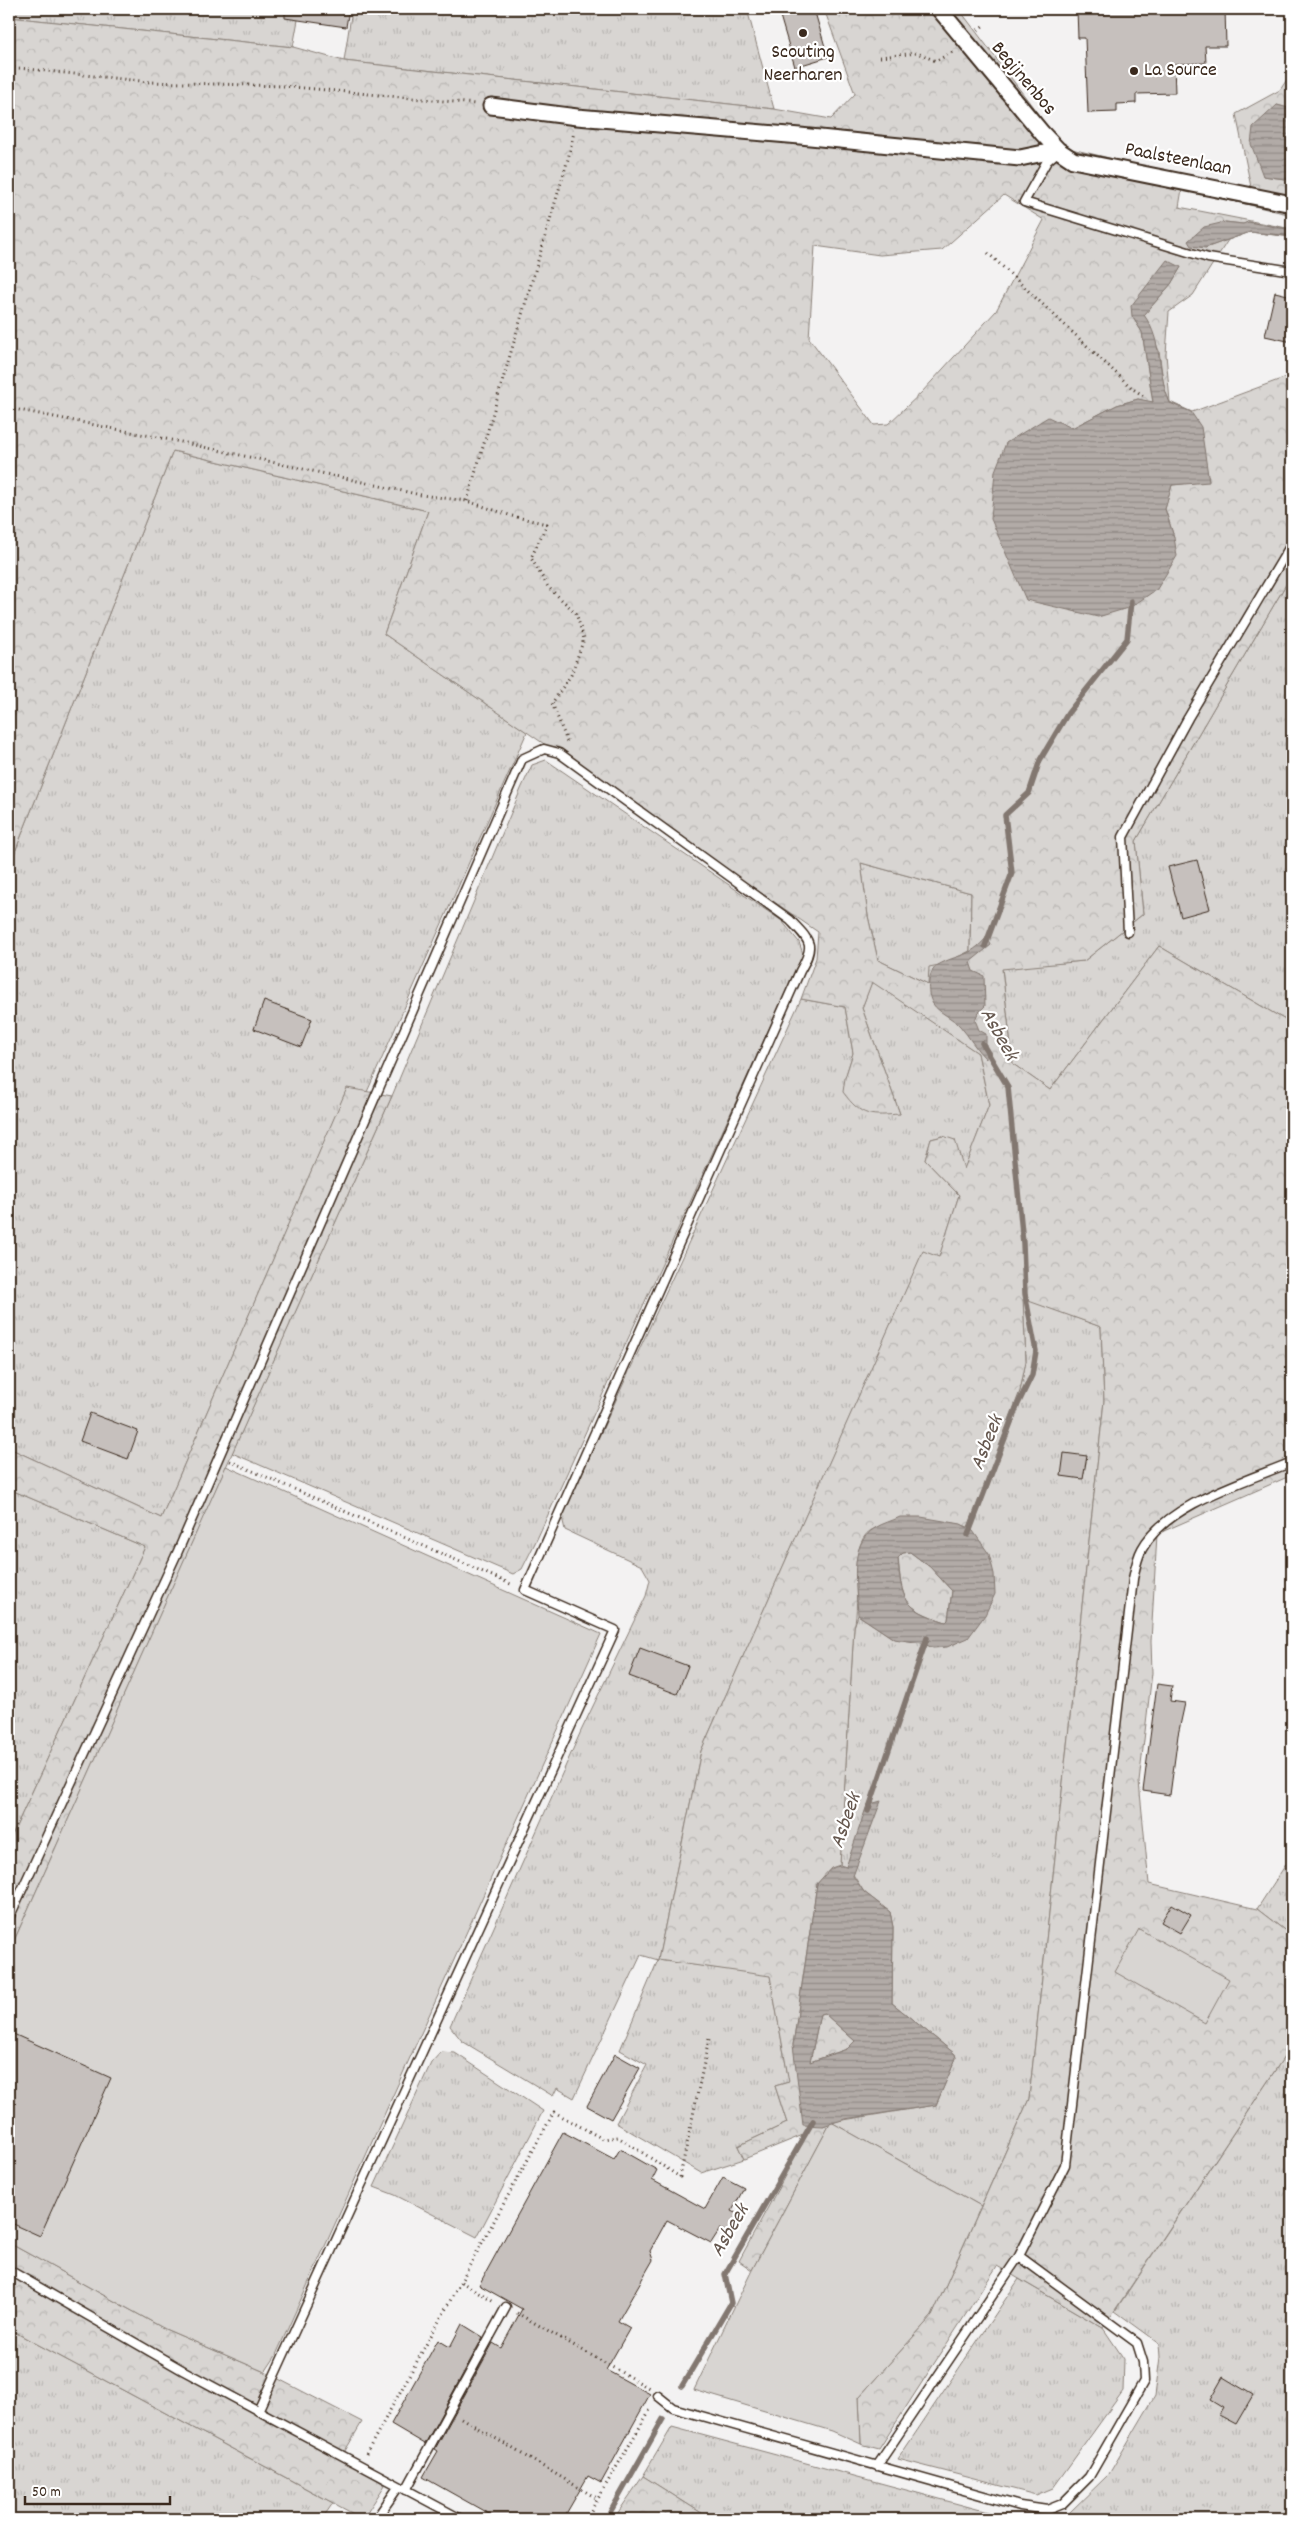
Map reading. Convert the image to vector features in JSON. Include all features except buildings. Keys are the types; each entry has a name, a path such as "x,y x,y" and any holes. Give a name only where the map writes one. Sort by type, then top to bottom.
{"street":[{"name":"Begijnenbos","path":"939,9 1058,150"},
{"path":"491,106 577,117 1020,158 1058,150"},
{"name":"Paalsteenlaan","path":"1058,150 1072,160 1292,204"}],"lane":[{"path":"1058,150 1047,161 1024,202 1208,258 1292,271"},
{"path":"1128,932 1123,837 1188,718 1292,543"},
{"path":"9,1918 219,1457 522,759 544,749 559,754 790,920 810,944 810,954 800,971 525,1590 614,1630 258,2411"},
{"path":"877,2466 1018,2256 1065,2165 1133,1579 1141,1550 1159,1526 1186,1508 1292,1462"},
{"path":"658,2396 673,2408 1020,2506 1047,2510 1062,2504 1089,2477 1144,2381 1144,2362 1137,2343 1018,2256"},
{"path":"9,2270 258,2411 460,2519"},
{"path":"376,2519 402,2488 449,2411 506,2307"}],"path":[{"path":"880,57 917,53 936,61 955,50 984,25"},
{"path":"9,67 150,82 283,86 491,106"},
{"path":"467,501 568,159 577,117"},
{"path":"988,253 1133,389 1144,396"},
{"path":"9,408 181,442 421,495 467,501 512,516 547,524 531,558 548,587 576,613 584,639 571,675 552,704 578,767"},
{"path":"219,1457 525,1590"},
{"path":"360,2465 554,2112 603,2139 618,2137 680,2177 709,2039"},
{"path":"461,2282 652,2390 658,2396 586,2519"},
{"path":"449,2411 598,2499"}],"green space":[{"path":"9,9 300,9 293,47 9,17"},
{"path":"352,9 747,9 774,109 344,61"},
{"path":"824,9 959,9 1063,147 1252,192 1236,114 1280,90 1292,72 1292,109 1277,105 1263,176 1292,180 1292,215 1182,189 1179,207 1292,229 1249,222 1243,224 1225,222 1205,248 1250,232 1228,240 1193,295 1169,312 1166,354 1170,402 1192,412 1292,375 1292,574 1136,841 1143,914 1084,961 1002,969 1013,1064 1050,1090 1159,946 1292,1024 1292,1475 1157,1534 1151,1641 1152,1673 1139,1782 1149,1884 1257,1909 1292,1936 1292,2045 1103,2328 997,2266 879,2449 861,2444 859,2397 932,2316 1029,2099 1104,1401 1101,1327 1023,1299 1026,1361 1020,1391 968,1527 954,1523 940,1523 880,1527 866,1534 861,1544 856,1572 856,1616 840,1865 831,1868 817,1884 793,2045 823,2126 831,2122 752,2270 739,2261 808,2133 744,2159 738,2146 787,2123 775,2086 789,2082 770,1976 658,1960 701,1751 923,1251 939,1257 959,1195 925,1160 931,1139 943,1136 955,1140 964,1169 989,1105 978,1053 872,982 862,1008 900,1114 874,1115 868,1114 856,1107 843,1092 845,1078 853,1053 845,1007 801,999 816,958 818,932 384,634 428,511 173,451 9,867 9,17 293,47 344,61 774,109 831,119 855,94","holes":["1004,195 1044,220 996,311 922,392 888,424 874,425 809,338 815,246 880,255 942,250","1181,267 1171,284 1144,315 1159,351 1164,388 1170,403 1191,412 1209,481 1172,485 1165,509 1174,537 1131,607 1006,443 1021,435 1072,428 1117,405 1138,399 1153,403 1142,332 1132,316","861,863 971,893 970,951 944,964 929,967 928,984 878,960 868,916"]},
{"path":"173,451 428,511 384,634 527,732 367,1092 347,1089 161,1518 9,1448 9,867"},
{"path":"1292,574 1292,1024 1159,946 1050,1090 1013,1064 1002,968 1084,961 1143,914 1136,841"},
{"path":"546,760 782,921 799,942 803,954 537,1539 522,1569 513,1574 232,1453 392,1096 521,789 532,765"},
{"path":"861,863 971,893 970,951 944,964 928,984 878,960 868,916"},
{"path":"872,981 978,1053 989,1105 964,1170 943,1136 931,1139 925,1160 959,1195 939,1258 923,1252 701,1751 658,1960 641,1955 574,2098 557,2088 553,2096 462,2041 450,2026 581,1731 646,1596 650,1580 642,1566 565,1530 562,1517 801,999 845,1007 853,1053 845,1078 900,1114 862,1008"},
{"path":"347,1088 392,1096 9,1952 9,1842 145,1547 9,1489 9,1448 161,1518"},
{"path":"1023,1298 1101,1327 1104,1401 1029,2099 981,2206 831,2122 936,2105 956,2058 955,2054 892,2003 893,1927 890,1912 864,1892 849,1868 840,1865 854,1627 858,1615 894,1639 973,1531 968,1527 1020,1391 1026,1361"},
{"path":"226,1466 601,1634 275,2357 265,2372 165,2329 9,2243 9,1952"},
{"path":"9,1489 145,1547 9,1842"},
{"path":"910,1552 930,1567 952,1591 948,1620 946,1622 921,1612 907,1601 901,1584 898,1557 903,1553"},
{"path":"1292,1855 1292,1936 1257,1909"},
{"path":"1139,1929 1229,1979 1205,2023 1115,1972"},
{"path":"658,1960 770,1975 789,2082 775,2086 787,2123 738,2146 744,2159 701,2173 616,2123 647,2065 620,2050"},
{"path":"824,2013 855,2041 847,2049 810,2062 820,2014"},
{"path":"1292,2045 1292,2519 1058,2519 1068,2514 1109,2474 1155,2396 1160,2357 1159,2343 1115,2311"},
{"path":"441,2052 455,2053 543,2111 477,2237 395,2195 374,2187 431,2063"},
{"path":"831,2122 981,2206 932,2316 859,2397 861,2444 832,2431 694,2390 752,2270"},
{"path":"9,2243 165,2329 265,2372 362,2422 342,2456 385,2485 363,2519 9,2329"},
{"path":"1019,2279 1103,2328 1124,2359 1123,2391 1053,2488 1036,2495 898,2459"},
{"path":"9,2329 333,2503 322,2519 9,2519"},
{"path":"672,2427 1014,2519 711,2519 643,2476"},
{"path":"643,2476 711,2519 623,2519 617,2514"}],"shaded area":[{"path":"1277,105 1292,109 1292,180 1263,176 1251,144 1253,127"},
{"path":"1225,222 1243,224 1248,222 1292,230 1292,236 1250,232 1205,248 1191,246 1188,241 1204,227"},
{"path":"1167,260 1181,267 1171,284 1144,315 1154,336 1163,381 1170,403 1191,412 1201,427 1209,482 1172,485 1165,509 1174,537 1177,556 1157,589 1131,607 1098,617 1026,600 991,519 995,471 1006,443 1048,417 1072,428 1117,405 1138,399 1153,402 1142,332 1132,316 1131,306"},
{"path":"987,937 991,945 970,962 973,971 984,976 985,1006 978,1013 975,1020 979,1030 986,1034 986,1059 960,1026 933,1004 929,994 929,983 934,968 945,961 969,952"},
{"path":"900,1517 921,1517 961,1524 973,1531 989,1554 994,1574 995,1594 985,1615 968,1638 947,1647 933,1648 922,1643 894,1639 858,1615 856,1567 860,1545 866,1535 875,1528","holes":["910,1552 930,1567 952,1591 948,1620 946,1622 921,1612 907,1601 901,1584 898,1558 903,1553"]},
{"path":"881,1801 853,1876 864,1892 890,1912 893,1927 892,2003 955,2054 956,2058 936,2105 845,2119 823,2126 803,2125 793,2045 817,1884 833,1868 846,1867 867,1805","holes":["824,2013 855,2041 847,2049 810,2062 820,2014"]}],"waterway":[{"name":"Asbeek","path":"985,946 1012,873 1005,815 1029,793 1040,760 1068,713 1127,639 1131,601"},
{"name":"Asbeek","path":"968,1535 1018,1404 1032,1375 1036,1351 1025,1294 1023,1243 1008,1087 982,1043"},
{"name":"Asbeek","path":"868,1811 927,1638"},
{"name":"Asbeek","path":"682,2386 731,2303 725,2274 813,2121"},
{"name":"Asbeek","path":"608,2516 663,2419"}],"place":[{"name":"Scouting Neerharen","path":"803,33"},
{"name":"La Source","path":"1134,71"}]}
